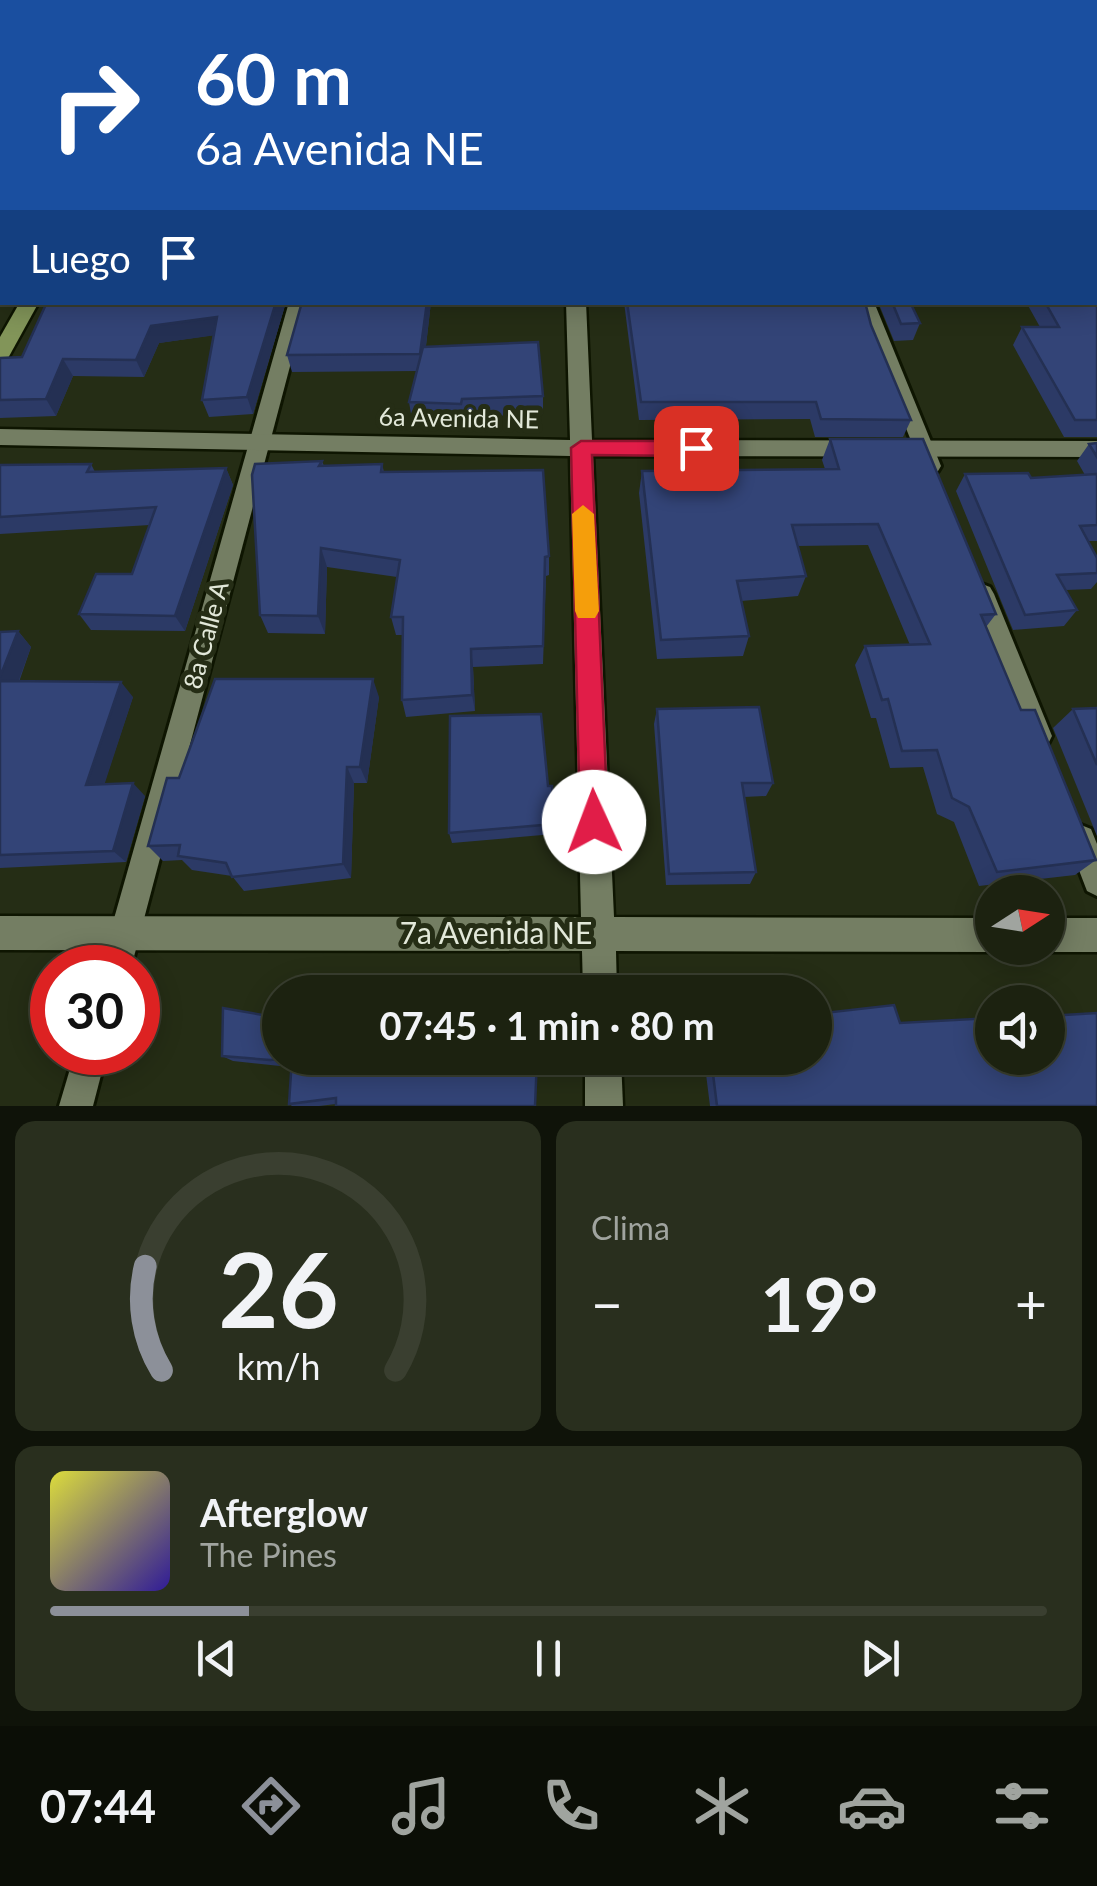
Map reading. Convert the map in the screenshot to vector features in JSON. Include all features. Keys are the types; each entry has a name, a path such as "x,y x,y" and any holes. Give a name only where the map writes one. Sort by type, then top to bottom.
{"street":[{"path":"0,355 28,305"},
{"path":"576,305 599,975"},
{"name":"6a Avenida NE","path":"0,437 581,448 1097,450"},
{"name":"7a Avenida NE","path":"0,933 975,935"},
{"path":"1065,935 1097,936"},
{"path":"603,1075 604,1106"}],"lane":[{"name":"8a Calle A","path":"121,945 297,305"},
{"path":"866,305 939,486"},
{"path":"975,576 1047,755"},
{"path":"1068,809 1097,880"},
{"path":"76,1106 85,1075"}],"building":[{"path":"46,305 275,305 247,397 202,400 217,317 151,326 136,360 63,359 46,399 0,400 0,358 22,357"},
{"path":"301,305 427,305 420,354 287,355"},
{"path":"627,305 866,305 911,420 821,419 816,402 641,402"},
{"path":"893,305 911,305 920,323 901,324"},
{"path":"1047,305 1097,305 1097,420 1075,420 1022,327 1059,327"},
{"path":"538,342 543,396 462,399 461,404 409,402 423,347"},
{"path":"830,439 923,439 996,614 981,615 1021,710 1035,710 1096,860 997,872 969,807 952,798 937,750 902,751 888,699 882,700 865,646 930,644 878,524 792,525 806,576 737,581 749,636 661,640 642,471 839,469"},
{"path":"322,461 319,466 382,464 381,472 543,470 549,556 545,557 543,646 471,649 472,695 402,700 403,617 391,617 400,560 321,548 318,616 260,615 252,475 255,464"},
{"path":"91,464 87,472 226,468 175,616 79,614 96,574 132,574 156,507 0,517 0,465"},
{"path":"1028,473 1031,478 1097,474 1097,525 1080,526 1097,558 1097,573 1057,575 1077,610 1025,615 965,474"},
{"path":"18,631 0,677 0,632"},
{"path":"215,679 373,679 360,767 347,767 343,864 232,877 226,863 178,856 180,845 148,846 167,778 179,778"},
{"path":"0,681 121,682 86,785 133,783 113,851 0,855"},
{"path":"759,707 773,783 742,783 756,872 669,874 657,709"},
{"path":"1097,708 1097,765 1073,709"},
{"path":"541,714 554,824 449,833 450,716"},
{"path":"894,1005 900,1023 975,1019 975,1075 1065,1075 1065,1015 1097,1013 1097,1106 717,1106 713,1075 832,1075 832,1012"},
{"path":"223,1008 262,1015 262,1059 222,1056"},
{"path":"291,1075 536,1075 535,1106 336,1106 336,1098 289,1104"}],"slow traffic":[{"path":"583,514 587,611"}],"route":[{"path":"594,822 581,448 696,448"}]}
